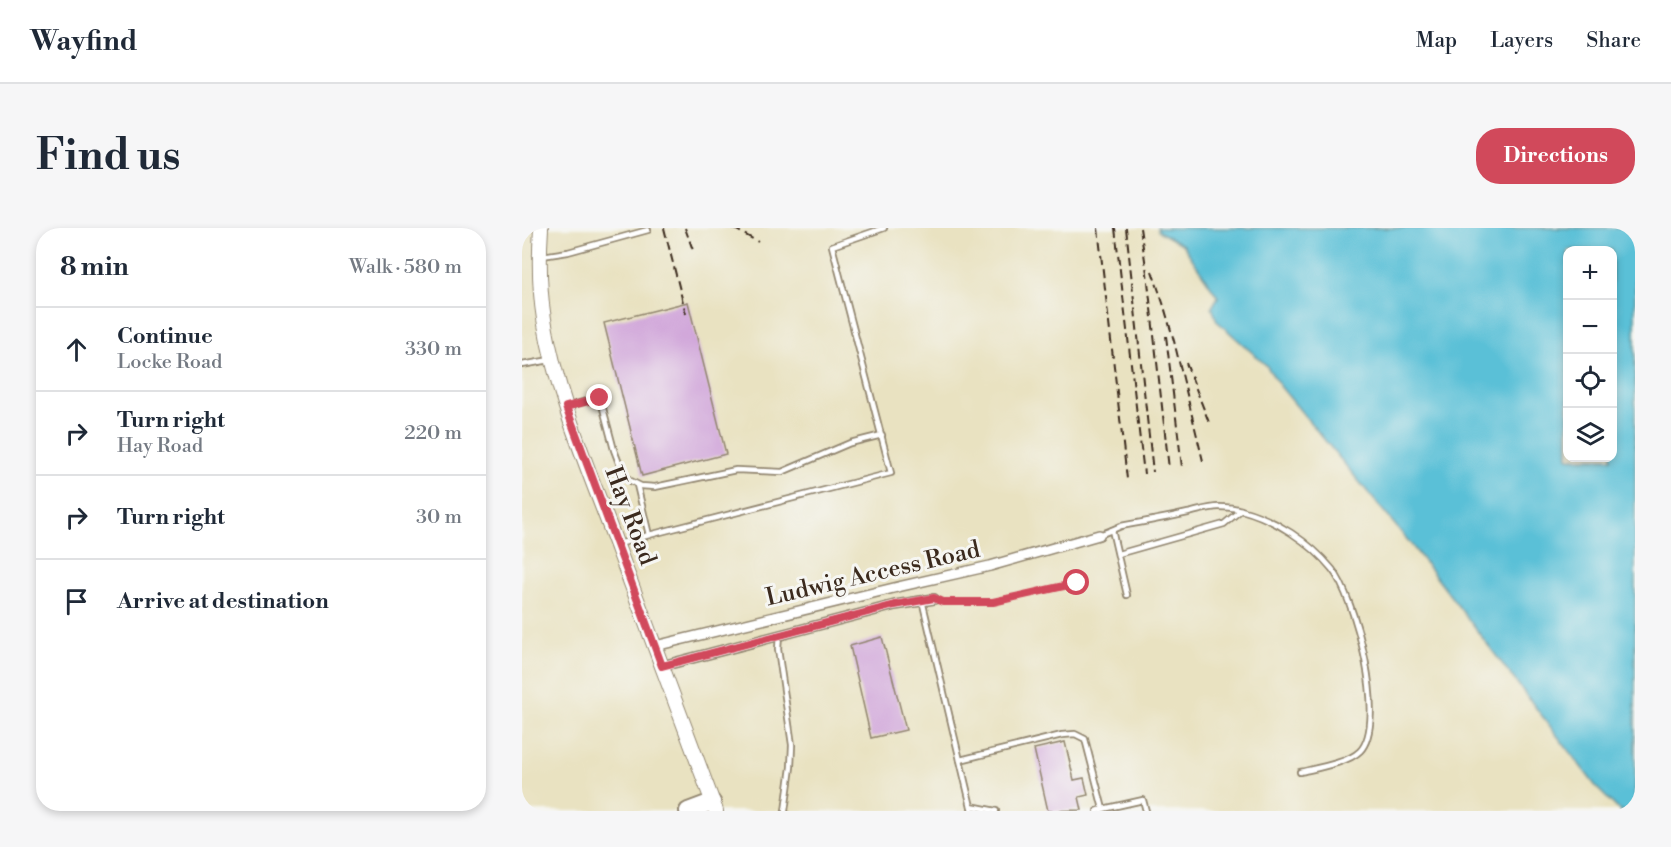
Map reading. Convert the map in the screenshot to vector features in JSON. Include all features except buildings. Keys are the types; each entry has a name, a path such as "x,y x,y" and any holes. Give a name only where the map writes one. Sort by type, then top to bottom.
{"highway":[{"path":"688,811 714,806"}],"main road":[{"name":"Hay Road","path":"541,228 539,256 544,317 552,359 566,407 714,806"}],"street":[{"name":"Ludwig Access Road","path":"655,646 990,566 1099,534"},
{"path":"662,666 895,605 934,598"}],"lane":[{"path":"617,545 891,473 832,246 884,228"},
{"path":"539,256 568,252 648,230"},
{"path":"522,365 552,359"},
{"path":"566,407 600,398 622,471 629,480 637,485 655,487 736,470 783,472 850,443 882,435"},
{"path":"637,485 649,535"},
{"path":"1099,534 1121,526 1220,507 1240,510 1285,529 1311,547 1333,570 1346,595 1365,659 1370,690 1370,729 1366,742 1352,757 1300,772"},
{"path":"1118,554 1224,524 1240,510"},
{"path":"1112,531 1127,595"},
{"path":"922,600 972,808 996,811"},
{"path":"779,635 778,649 792,745 785,811"},
{"path":"960,760 1062,735 1075,734 1085,739 1100,810 1143,800 1146,811"}],"path":[{"path":"934,598 943,602 993,602 1077,583"}],"water":[{"path":"1157,228 1635,228 1635,811 1620,811 1598,789 1410,543 1280,386 1266,365 1217,321 1212,307 1218,297 1183,245 1158,231"}],"railway":[{"path":"664,228 686,314"},
{"path":"685,228 694,253"},
{"path":"733,228 758,242"},
{"path":"1098,228 1127,479"},
{"path":"1115,228 1144,474"},
{"path":"1126,228 1153,472"},
{"path":"1140,228 1169,469"},
{"path":"1152,271 1174,341 1203,461"},
{"path":"1166,336 1182,467"},
{"path":"1186,363 1210,425"}],"route":[{"path":"600,398 566,407 662,666 895,605 934,598 943,602 993,602 1077,583"}]}
